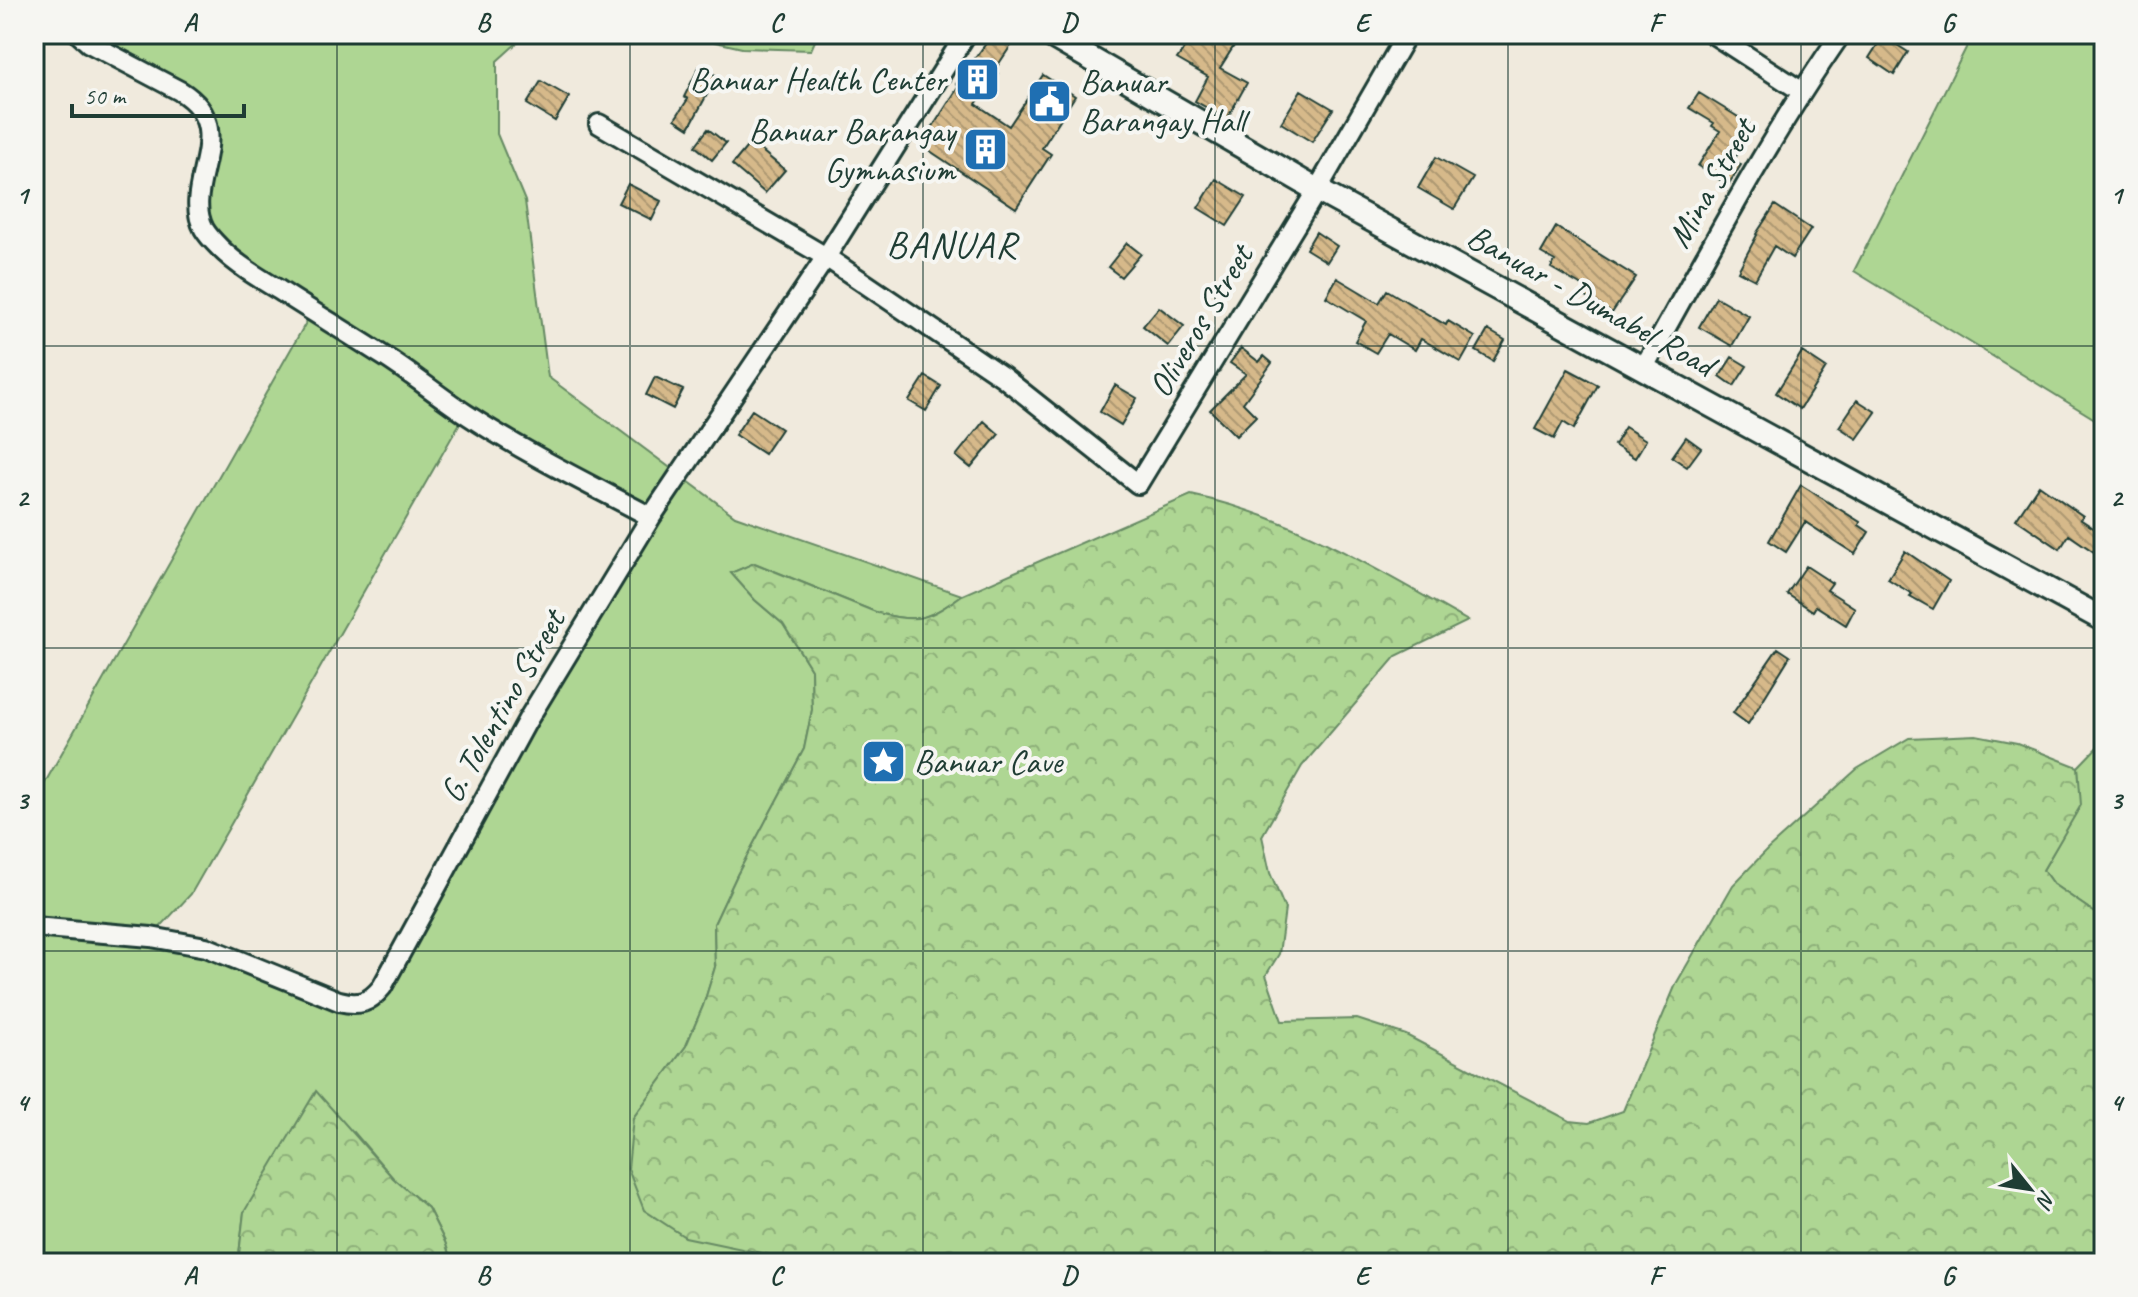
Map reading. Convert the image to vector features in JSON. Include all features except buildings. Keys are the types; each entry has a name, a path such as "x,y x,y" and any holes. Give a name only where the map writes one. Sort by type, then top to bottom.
{"street":[{"path":"79,34 89,43 194,99 202,109 207,121 208,148 198,208 204,229 221,249 249,272 385,356 465,413 540,459 651,517"},
{"name":"G. Tolentino Street","path":"34,927 151,937 206,947 339,1001 365,1003 374,997 527,721 651,517 826,257 966,34"},
{"name":"Banuar - Dumabel Road","path":"1048,34 1317,190 2104,620"},
{"name":"Oliveros Street","path":"826,257 1003,377 1138,484 1317,190 1407,34"},
{"path":"1713,34 1801,91"},
{"name":"Mina Street","path":"1644,367 1801,91 1841,34"},
{"path":"599,124 826,257"}],"green space":[{"path":"79,34 527,34 497,61 497,134 525,201 548,377 735,516 962,595 932,614 904,618 878,613 755,563 731,573 755,600 783,624 811,669 812,710 804,749 714,924 715,967 686,1046 633,1118 748,1249 808,1263 452,1263 428,1208 393,1178 354,1132 244,1212 238,1263 34,1263 34,802 312,312 204,229 202,109","holes":["465,414 651,518 365,1003 152,936 191,894"]},
{"path":"680,34 818,34 811,50 742,48"},
{"path":"1973,34 2104,34 2104,428 2098,421 1854,271"},
{"path":"1191,495 1229,504 1300,531 1468,621 1396,656 1302,766 1262,836 1270,873 1285,909 1279,954 1266,975 1282,1021 1357,1019 1406,1035 1570,1121 1589,1123 1623,1111 1676,984 1733,885 1857,769 1909,738 1976,735 2017,743 2078,767 2081,805 2043,870 2053,884 2104,919 2104,1263 808,1263 685,1237 644,1210 628,1169 633,1118 686,1046 715,967 714,924 804,749 812,710 811,669 783,624 755,600 731,573 754,563 878,613 904,618 923,617 962,595"},
{"path":"2104,740 2104,919 2053,884 2043,870 2080,805 2078,767"},
{"path":"316,1091 393,1178 428,1208 452,1263 238,1263 244,1212"}],"place":[{"name":"Banuar Health Center","path":"977,79"},
{"name":"Banuar Barangay Hall","path":"1049,101"},
{"name":"Banuar Barangay Gymnasium","path":"986,150"},
{"name":"Banuar Cave","path":"883,761"}],"district":[{"name":"BANUAR","path":"952,244"}]}
